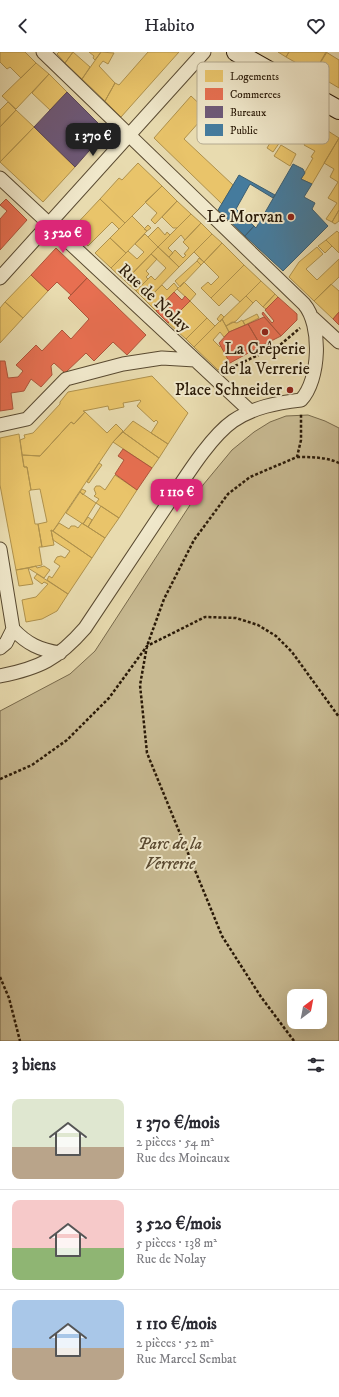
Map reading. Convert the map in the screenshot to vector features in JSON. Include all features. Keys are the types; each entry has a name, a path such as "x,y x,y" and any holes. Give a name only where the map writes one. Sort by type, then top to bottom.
{"main road":[{"path":"236,52 254,62"},
{"path":"329,104 339,110"}],"street":[{"path":"43,52 304,304 313,318 339,342"},
{"path":"0,278 204,52"},
{"name":"Rue de Nolay","path":"0,178 250,411"},
{"path":"0,676 40,666 60,653 85,628 182,482 212,442 231,422 250,411 270,404 302,400 306,395 314,376 317,349 313,318"},
{"path":"0,425 27,419 66,379 122,364 162,358 195,360"},
{"path":"0,549 13,629 6,643 0,648"},
{"path":"13,629 27,642 38,648 60,653"}],"path":[{"path":"211,375 226,370 280,345 313,318"},
{"path":"297,457 301,440 301,410"},
{"path":"294,1041 261,997 222,936 147,753 140,685 147,646 164,599 194,540 228,494 250,477 297,457 320,458 339,463"},
{"path":"0,779 32,765 67,740 109,698 147,646 205,617 236,618 258,625 276,636 292,652 339,717"},
{"path":"0,977 9,998 20,1041"}],"green space":[{"name":"Parc de la Verrerie","path":"308,415 339,428 339,1041 0,1041 0,711 70,674 95,651 203,485 232,450 254,432 270,422 286,416"}],"building: Logements":[{"path":"0,52 25,52 36,63 21,78 10,67 7,69 0,62"},
{"path":"59,52 73,52 65,63 57,54"},
{"path":"73,52 90,67 82,79 65,63"},
{"path":"89,52 101,52 95,60 93,58 94,56"},
{"path":"101,52 114,53 108,64 103,61 99,66 115,83 105,101 82,79"},
{"path":"148,52 179,52 121,117 105,101 115,83 119,85"},
{"path":"278,52 289,52 286,57"},
{"path":"289,52 327,52 321,62 295,62 286,57"},
{"path":"326,52 339,60 339,88 329,82 329,62 320,62"},
{"path":"36,63 49,74 16,109 2,96"},
{"path":"49,74 67,92 50,110 32,93"},
{"path":"191,96 197,102 197,124 184,139 233,185 222,204 154,138"},
{"path":"8,102 16,110 0,127 0,110"},
{"path":"16,110 34,127 0,162 0,127"},
{"path":"34,127 75,167 43,202 0,162"},
{"path":"329,132 339,138 312,184 301,179 313,158 311,157 315,151 304,145 329,144"},
{"path":"339,138 339,210 332,222 326,219 337,203 328,198 338,182 330,177 334,169 324,163"},
{"path":"269,144 279,144 273,152 267,148"},
{"path":"281,145 296,154 290,166 274,156"},
{"path":"138,163 162,186 125,223 100,199 119,178 122,180"},
{"path":"162,186 177,201 155,224 151,220 157,213 145,202"},
{"path":"100,199 125,223 119,229 112,222 88,246 71,230"},
{"path":"177,201 191,214 177,228 173,228 162,217"},
{"path":"339,210 339,221 335,224 332,222"},
{"path":"191,214 201,223 185,240 181,235 168,248 173,253 169,257 158,247"},
{"path":"132,216 147,231 126,253 110,238"},
{"path":"201,223 212,234 179,267 169,257 175,250 183,258 186,255 184,254 189,248 183,242"},
{"path":"148,225 151,228 147,231 144,229"},
{"path":"158,227 165,235 167,232 170,235 158,247 148,237"},
{"path":"337,231 339,233 339,253 326,240"},
{"path":"145,234 158,247 125,281 111,268 128,251 137,259 144,252 135,244"},
{"path":"212,234 222,243 204,262 194,252"},
{"path":"110,238 126,253 111,268 95,253"},
{"path":"326,240 332,246 325,253 318,246"},
{"path":"222,243 244,265 211,298 201,288 208,282 211,285 219,277 204,262"},
{"path":"158,247 179,267 146,301 136,291 151,276 155,280 166,268 151,254"},
{"path":"317,247 323,254 306,269 317,280 339,259 339,277 314,301 289,277 299,262"},
{"path":"151,254 157,259 146,271 149,274 146,277 148,279 136,291 125,281"},
{"path":"199,258 204,262 201,265 197,261"},
{"path":"197,261 201,265 180,287 175,281"},
{"path":"244,265 261,281 240,302 231,294 219,306 211,298"},
{"path":"31,275 48,291 23,318 5,302"},
{"path":"261,281 275,294 263,307 256,300 253,303 246,296"},
{"path":"184,282 196,294 190,301 177,289"},
{"path":"174,283 178,288 156,311 146,301 162,285 167,290"},
{"path":"331,284 339,291 339,312 333,319 314,301"},
{"path":"275,294 278,297 266,309 263,307"},
{"path":"246,296 253,303 236,321 226,326 222,319"},
{"path":"190,301 207,318 186,339 168,323"},
{"path":"5,302 23,318 0,343 0,308"},
{"path":"221,314 224,317 220,322 217,319"},
{"path":"257,314 259,318 245,325 243,321"},
{"path":"207,318 215,326 194,347 186,339"},
{"path":"222,319 229,332 224,337 220,332 213,340 220,347 221,345 230,363 218,370 194,347"},
{"path":"242,320 245,325 229,332 226,326 232,322 237,323"},
{"path":"152,376 188,413 168,444 151,433 158,422 156,420 154,422 137,406 141,401 140,400 123,403 124,407 109,410 108,406 83,411 85,412 74,424 71,422 40,456 22,455 20,440 25,438 24,435 33,433 60,404 68,392"},
{"path":"85,412 107,433 116,424 123,431 113,442 53,531 51,530 54,545 42,547 38,524 47,522 40,489 31,490 27,467 24,467 22,455 40,456 71,422 74,424"},
{"path":"133,421 168,444 159,458 123,432"},
{"path":"123,432 159,458 152,468 113,442"},
{"path":"19,434 24,467 27,467 31,490 29,491 35,524 38,524 42,547 39,547 42,565 16,570 0,485 0,438"},
{"path":"99,463 102,465 89,483 87,482"},
{"path":"115,475 137,490 119,518 96,503 99,499 94,496 96,494 94,489 96,486 100,486 105,490"},
{"path":"82,489 86,491 83,495 80,492"},
{"path":"80,492 96,503 83,524 66,513"},
{"path":"101,506 119,518 105,538 88,527"},
{"path":"88,517 92,520 88,527 83,524"},
{"path":"59,523 69,529 71,526 78,528 82,523 105,538 92,558 53,531"},
{"path":"51,530 92,558 68,594 47,580 49,576 52,578 60,566 54,562 57,557 61,556 65,558 70,551 53,540"},
{"path":"36,566 37,568 44,566 50,570 44,578 28,568"},
{"path":"28,568 33,584 19,586 16,570"},
{"path":"37,574 68,594 57,611 42,619 26,622 22,600 36,597 48,584 44,582 42,584 34,578"}],"building: Commerces":[{"path":"6,199 27,220 0,250 0,219 7,211 0,205"},
{"path":"56,248 87,278 71,295 57,282 48,291 31,275"},
{"path":"87,278 146,335 127,355 113,342 94,361 86,353 65,373 54,363 51,366 52,375 41,387 31,379 24,391 11,393 13,409 0,411 0,361 5,361 8,378 18,377 23,371 16,365 36,345 42,351 62,330 71,339 89,319 68,298"},
{"path":"174,292 182,300 185,296 190,301 168,323 156,311"},
{"path":"278,297 297,314 297,320 281,336 262,314 263,312 272,323 274,321 265,310"},
{"path":"339,312 339,325 333,319"},
{"path":"264,317 281,336 261,346 248,324"},
{"path":"248,324 261,346 230,363 219,343 229,332"},
{"path":"123,449 152,468 137,490 115,474 124,460 118,456"}],"building: Bureaux":[{"path":"67,92 99,124 103,135 75,167 34,127"}],"building: Public":[{"name":"Le Morvan","path":"293,164 303,169 305,173 301,179 312,184 304,197 315,203 312,209 328,226 283,271 245,236 254,226 256,228"},
{"path":"239,175 275,195 273,198 250,184 236,209 254,226 245,236 218,210"}],"place":[{"name":"Le Morvan","path":"291,217"},
{"name":"La Crêperie de la Verrerie","path":"265,332"},
{"name":"Place Schneider","path":"290,390"}]}
